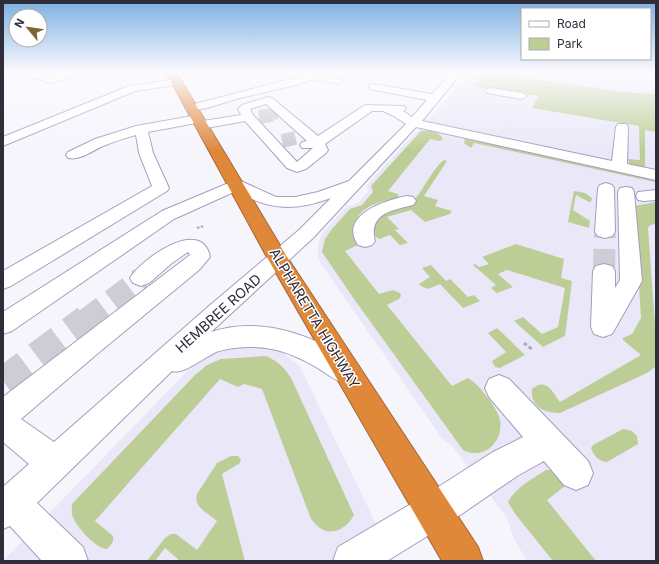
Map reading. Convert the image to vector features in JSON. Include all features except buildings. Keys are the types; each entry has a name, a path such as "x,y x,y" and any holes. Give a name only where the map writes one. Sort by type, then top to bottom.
{"highway":[{"name":"ALPHARETTA HIGHWAY","path":"186,98 278,259 464,561"}],"street":[{"path":"3,142 108,98"},
{"path":"197,117 207,104 225,98"},
{"path":"268,100 295,128 321,150 301,166 292,166 267,132 244,109 271,98"},
{"path":"421,98 432,101"},
{"name":"HEMBREE ROAD","path":"7,507 217,312 306,234 413,123 434,98"},
{"path":"295,128 369,107 386,108 432,101"},
{"path":"386,108 398,113 413,123 656,175"},
{"path":"73,155 100,142 141,129 197,117 267,132"},
{"path":"619,167 622,127"},
{"path":"3,282 161,188 146,153 141,129"},
{"path":"3,324 168,215 236,185 258,196 276,202 292,202 309,200 354,184"},
{"path":"605,232 606,188"},
{"path":"604,271 603,326 631,281 642,194"},
{"path":"365,241 362,233 363,223 368,218 383,208 407,201"},
{"path":"3,415 88,346 192,265 200,257 199,250 191,246 183,247 173,252 141,278"},
{"path":"142,382 187,354 218,340 238,336 275,338 289,342 317,354 348,373"},
{"path":"499,388 576,473"},
{"path":"3,426 15,432 54,463"},
{"path":"352,561 434,511 505,464 548,441"},
{"path":"7,507 69,561"}],"path":[{"path":"196,228 204,226"},
{"path":"524,343 533,350"}],"shaded area":[{"path":"447,98 656,98 656,561 527,561 514,539 507,518 453,447 441,437 318,258 318,245 322,233 346,207 358,203 368,192 367,185"},
{"path":"251,346 282,352 299,365 394,561 3,561 197,361 217,350"}],"green space":[{"path":"538,98 656,98 656,132 645,130 645,169 630,164 628,159 640,160 639,126 532,108"},
{"path":"421,131 434,132 439,134 443,139 439,141 430,139 388,191 398,194 399,197 380,202 362,212 356,224 358,245 345,251 379,294 393,290 400,293 401,296 399,299 387,305 452,386 468,378 479,387 494,406 500,420 499,435 496,442 491,447 478,453 471,453 463,450 322,252 325,239 332,229 350,209 362,205 373,192 371,186"},
{"path":"465,138 655,179 656,184 655,182 474,143 471,148 464,143"},
{"path":"444,160 447,161 424,196 438,200 435,206 452,211 450,214 425,222 411,210 387,217 399,229 395,230 408,243 400,245 390,235 379,239 376,237 374,229 381,216 386,212 403,208 412,203"},
{"path":"574,191 585,193 592,198 591,202 589,202 576,195 573,210 590,221 589,228 568,222"},
{"path":"656,202 656,224 650,225 648,228 656,337 655,367 647,373 560,413 549,412 540,408 536,405 532,395 532,389 537,386 541,384 548,387 560,402 641,355 623,340 623,338 632,334 641,318 634,206"},
{"path":"516,244 564,259 561,278 572,281 565,336 543,347 514,321 523,317 542,334 558,327 565,288 507,270 498,274 513,287 497,293 491,288 496,285 473,265 475,264 479,267 489,264 482,257"},
{"path":"431,265 446,281 450,279 468,297 474,295 480,301 463,308 440,284 428,289 421,286 419,284 430,277 422,268"},
{"path":"497,328 525,355 500,368 495,367 492,361 506,352 488,333"},
{"path":"266,356 281,366 292,380 354,515 348,523 344,527 335,531 325,531 311,519 262,389 244,384 238,387 220,379 95,521 113,536 113,542 110,546 107,549 103,548 87,537 75,521 72,514 72,504 195,375 207,365 221,359"},
{"path":"623,429 632,431 637,436 638,444 607,462 601,461 597,458 591,448 593,445"},
{"path":"231,456 238,456 241,460 240,463 222,474 245,561 180,561 165,548 155,561 147,561 165,538 171,534 176,534 197,550 217,521 199,506 196,499 197,494 217,463"},
{"path":"546,470 555,470 565,480 565,486 547,500 596,561 553,561 516,515 508,502 515,492"}],"tunnel":[{"path":"259,117 277,114 273,115"},
{"path":"282,141 300,137"},
{"path":"604,271 605,234"},
{"path":"85,320 141,278"},
{"path":"3,381 86,319"}]}
